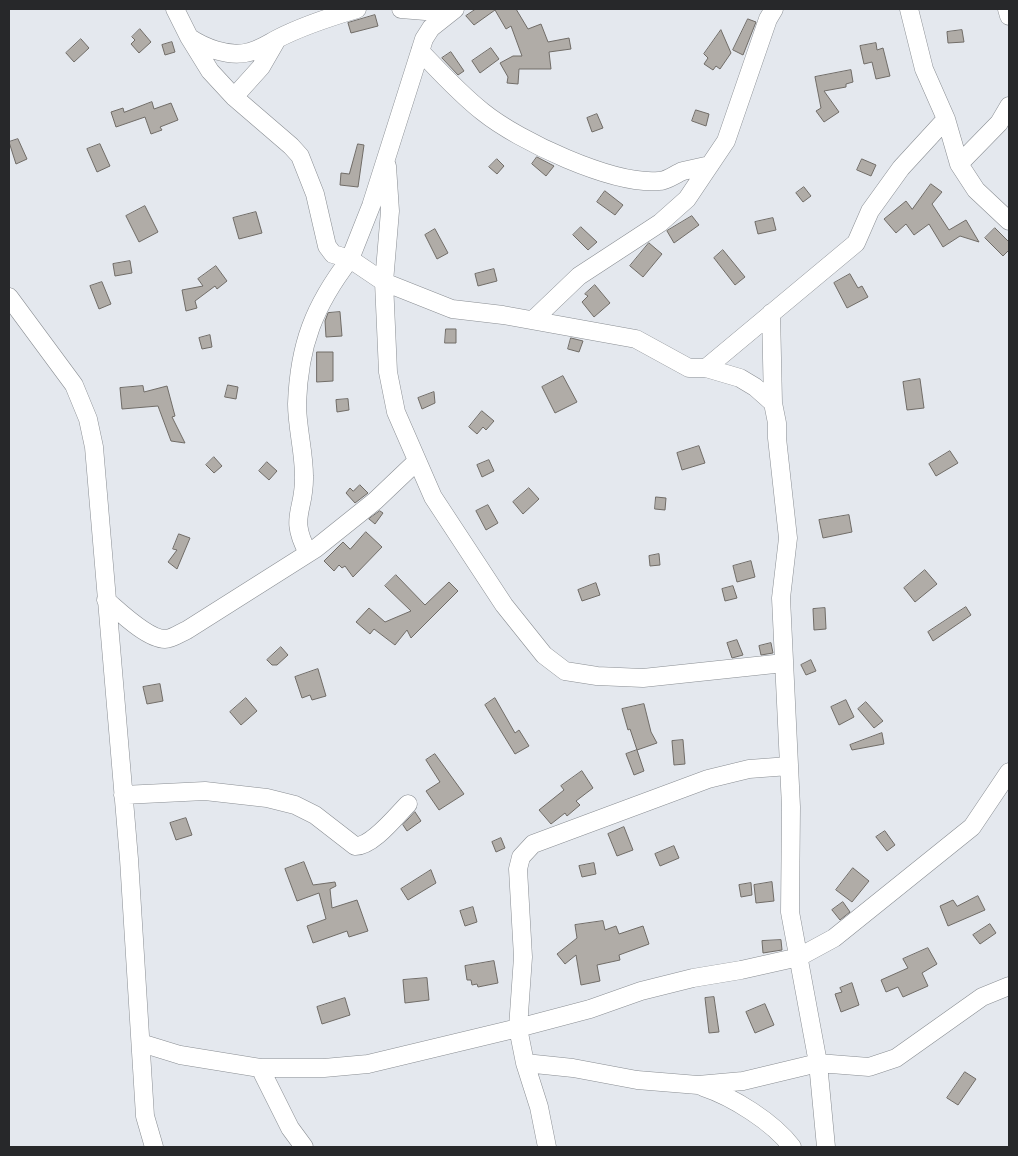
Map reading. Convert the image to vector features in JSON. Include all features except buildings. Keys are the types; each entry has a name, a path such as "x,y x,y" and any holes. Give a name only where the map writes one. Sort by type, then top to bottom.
{"street":[{"path":"174,9 210,71 234,97 292,146 300,156 315,194 327,246 333,254 350,260 384,282 452,309 533,320 636,340 689,368 706,368 740,378 755,387 773,403"},
{"path":"189,37 202,46 218,51 244,54 261,49 277,39 357,9"},
{"path":"401,9 453,11"},
{"path":"533,320 579,276 660,223 687,199 726,141 768,19 774,9"},
{"path":"909,9 924,69 946,119 959,164 976,190 1009,221"},
{"path":"1007,9 1009,16"},
{"path":"308,553 298,533 304,479 297,405 301,361 312,320 335,279 350,260 386,158 424,39 431,28 453,11"},
{"path":"234,97 261,67 277,39"},
{"path":"420,51 454,88 484,114 528,140 597,171 645,182 662,181 684,171 710,165"},
{"path":"959,164 999,123 1009,106"},
{"path":"706,368 856,243 870,211 901,168 946,119"},
{"path":"386,158 390,212 384,282 388,372 396,412 416,462 433,497 504,605 544,655 565,671 597,676 644,678 784,663"},
{"path":"9,297 74,385 88,419 95,455 123,795 145,1116 154,1147"},
{"path":"771,313 773,403 777,422 777,438 788,538 781,598 789,766 790,912 818,1064 826,1147"},
{"path":"106,600 152,636 163,639 170,638 187,630 308,553 375,501 416,462"},
{"path":"547,1147 539,1107 525,1063 518,1028 522,956 518,869 521,857 533,844 708,779 749,769 789,766"},
{"path":"141,1043 180,1055 260,1068 324,1068 368,1064 590,1009 641,991 799,956 834,938 972,827 1009,772"},
{"path":"123,795 205,791 267,798 295,805 315,815 355,846 362,846 372,840 408,804"},
{"path":"525,1063 573,1068 637,1080 698,1085 744,1081 818,1064 869,1067 896,1058 982,997 1009,986"},
{"path":"260,1068 290,1128 304,1147"},
{"path":"698,1085 716,1091 752,1112 787,1140 792,1147"}]}
